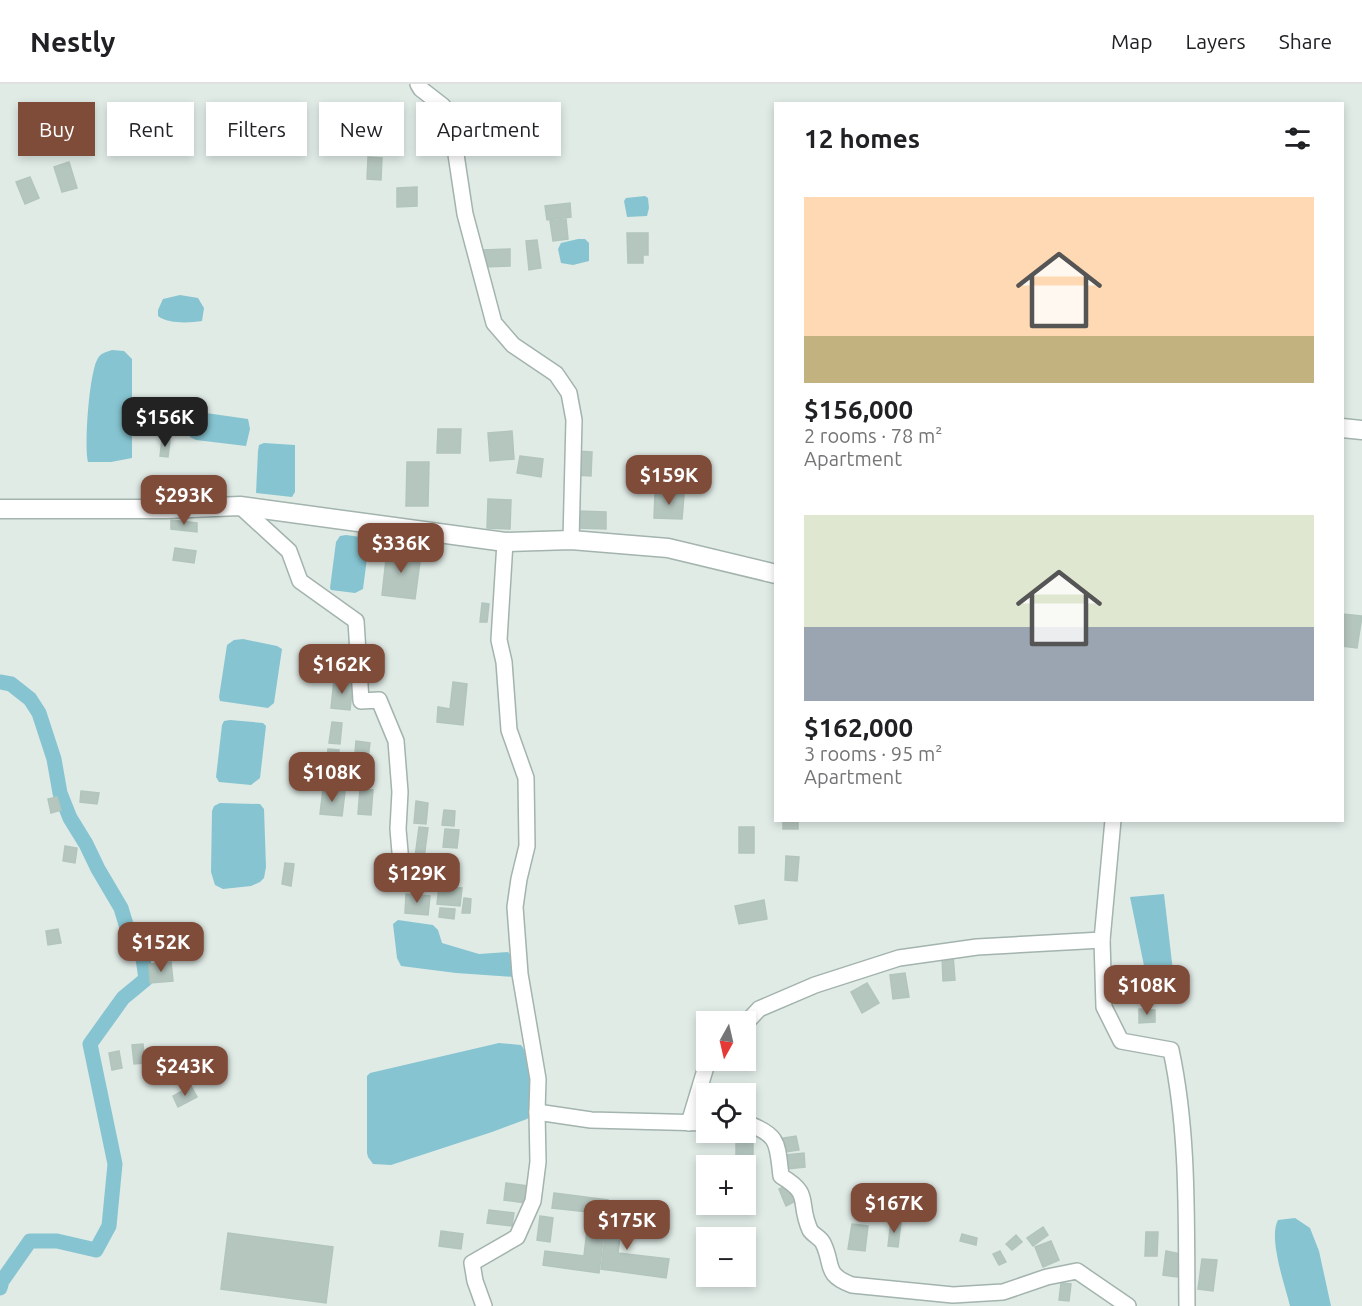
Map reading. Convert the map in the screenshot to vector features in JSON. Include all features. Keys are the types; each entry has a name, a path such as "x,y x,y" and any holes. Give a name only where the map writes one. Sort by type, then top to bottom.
{"street":[{"path":"418,84 421,90 443,106 452,128 465,214 494,323 513,345 555,374 569,393 574,420 571,540"},
{"path":"1344,428 1362,430"},
{"path":"0,509 165,509 240,506 505,542 571,540 668,548 774,574"},
{"path":"240,506 289,551 300,581 356,621 361,701 379,700 396,741 400,792 398,830 402,875"},
{"path":"484,1306 475,1281 472,1263 517,1237 533,1201 538,1162 538,1079 520,974 516,917 519,879 527,846 526,778 509,730 504,662 499,640 505,542"},
{"path":"1113,822 1102,940 1104,1007 1122,1041 1171,1050 1181,1103 1187,1306"},
{"path":"756,1012 805,989 899,958 977,947 1102,940"},
{"path":"690,1123 705,1071"},
{"path":"537,1112 591,1120 696,1123"},
{"path":"756,1127 763,1129 776,1142 780,1176 794,1184 801,1192 805,1218 812,1233 822,1240 829,1268 838,1280 852,1285 953,1295 1003,1292 1047,1277 1077,1271 1128,1306"}],"water":[{"path":"645,196 648,198 649,208 647,216 627,217 624,201 626,198"},
{"path":"585,239 589,243 589,261 573,265 561,263 558,249 561,243"},
{"path":"180,295 198,298 204,308 202,321 173,322 158,316 163,299"},
{"path":"112,350 124,351 132,359 132,458 111,462 88,462 88,411 94,368 103,353"},
{"path":"199,412 248,419 250,429 246,446 196,440 190,437 192,416"},
{"path":"264,443 295,445 295,492 292,497 256,493 258,451 259,445"},
{"path":"340,536 368,538 369,543 363,589 355,593 330,588 336,542"},
{"path":"243,639 282,649 274,703 268,708 220,701 227,645 234,640"},
{"path":"224,721 263,723 266,726 260,778 251,785 219,782 216,777 222,725"},
{"path":"220,803 260,804 264,809 266,867 264,878 251,886 223,889 215,885 211,872 212,811 214,806"},
{"path":"1164,894 1176,997 1151,1000 1130,897"},
{"path":"398,920 433,925 438,930 442,943 479,954 508,952 513,959 514,977 401,966 397,958 393,924"},
{"path":"499,1043 521,1045 524,1050 532,1077 534,1113 527,1119 492,1132 391,1165 373,1164 367,1153 367,1076 370,1073"},
{"path":"1295,1218 1310,1228 1319,1251 1331,1306 1290,1306 1278,1262 1275,1228 1278,1220"}],"building":[{"path":"368,157 382,158 381,180 367,179"},
{"path":"69,162 77,188 62,192 54,167"},
{"path":"30,177 39,198 25,204 16,182"},
{"path":"417,187 417,206 397,207 397,188"},
{"path":"570,203 571,217 547,220 545,206"},
{"path":"566,219 568,239 553,241 550,221"},
{"path":"627,233 648,233 648,255 643,255 643,263 628,263"},
{"path":"537,240 541,268 529,270 526,241"},
{"path":"510,249 510,266 483,267 482,250"},
{"path":"159,415 178,417 176,430 158,428"},
{"path":"438,429 461,429 460,453 437,453"},
{"path":"512,431 514,459 490,461 488,433"},
{"path":"162,439 170,440 168,457 160,456"},
{"path":"576,451 592,452 591,476 575,475"},
{"path":"520,456 543,459 541,477 517,473"},
{"path":"407,462 429,462 428,506 406,506"},
{"path":"655,494 684,495 682,519 654,518"},
{"path":"488,499 511,500 510,529 487,528"},
{"path":"578,511 606,512 606,529 577,528"},
{"path":"171,520 197,523 197,532 171,529"},
{"path":"175,548 196,551 194,563 173,560"},
{"path":"387,550 421,554 415,599 382,595"},
{"path":"482,603 489,604 487,622 480,622"},
{"path":"1344,614 1362,616 1357,648 1344,646"},
{"path":"338,649 351,651 348,677 336,676"},
{"path":"334,680 353,682 350,710 331,708"},
{"path":"453,682 467,684 463,725 437,722 438,707 450,709"},
{"path":"332,722 342,723 340,744 329,743"},
{"path":"356,741 370,743 367,766 354,765"},
{"path":"328,749 339,750 338,768 326,766"},
{"path":"323,789 345,792 342,816 320,814"},
{"path":"360,789 373,790 371,815 358,814"},
{"path":"81,791 99,793 97,804 80,802"},
{"path":"57,797 61,810 51,813 48,799"},
{"path":"416,801 428,803 426,824 414,823"},
{"path":"444,810 455,811 454,826 442,825"},
{"path":"783,822 798,822 798,829 783,829"},
{"path":"419,827 428,828 424,858 415,857"},
{"path":"739,827 754,827 754,853 739,853"},
{"path":"445,829 459,830 457,848 443,847"},
{"path":"65,846 77,848 75,863 63,861"},
{"path":"786,856 799,857 797,881 785,880"},
{"path":"285,863 294,864 291,886 282,884"},
{"path":"411,869 422,870 421,883 410,881"},
{"path":"439,886 462,888 460,906 437,904"},
{"path":"406,894 430,896 428,915 405,913"},
{"path":"464,898 471,899 470,913 462,913"},
{"path":"764,900 767,919 739,924 735,906"},
{"path":"440,908 455,909 454,919 439,917"},
{"path":"58,929 61,943 48,945 46,931"},
{"path":"942,955 953,955 955,980 943,981"},
{"path":"171,962 173,981 150,983 149,964"},
{"path":"905,973 909,997 893,999 890,975"},
{"path":"867,983 879,1003 862,1013 851,992"},
{"path":"1139,1009 1155,1010 1155,1022 1139,1023"},
{"path":"143,1044 145,1063 134,1064 132,1045"},
{"path":"119,1051 122,1068 112,1070 109,1053"},
{"path":"191,1086 197,1097 178,1107 173,1096"},
{"path":"796,1136 799,1150 786,1152 783,1138"},
{"path":"736,1143 753,1143 753,1155 736,1155"},
{"path":"804,1153 805,1167 787,1169 786,1155"},
{"path":"506,1183 528,1186 525,1203 504,1200"},
{"path":"787,1185 794,1202 786,1206 779,1189"},
{"path":"554,1193 608,1200 599,1273 543,1265 545,1251 584,1256 589,1212 552,1208"},
{"path":"609,1204 624,1207 618,1253 669,1259 666,1278 601,1269"},
{"path":"489,1210 514,1213 512,1226 487,1223"},
{"path":"540,1216 553,1218 550,1242 537,1240"},
{"path":"891,1221 901,1222 898,1247 888,1246"},
{"path":"852,1224 868,1226 865,1251 848,1249"},
{"path":"1043,1227 1048,1235 1033,1246 1027,1238"},
{"path":"441,1231 463,1234 461,1249 439,1246"},
{"path":"1146,1232 1158,1232 1157,1256 1145,1256"},
{"path":"228,1233 333,1247 326,1303 221,1289"},
{"path":"962,1234 977,1238 976,1245 960,1241"},
{"path":"1016,1235 1022,1242 1012,1250 1006,1244"},
{"path":"1051,1241 1059,1260 1043,1267 1035,1247"},
{"path":"1000,1251 1006,1262 999,1265 993,1254"},
{"path":"1166,1251 1181,1254 1177,1277 1163,1275"},
{"path":"1202,1259 1217,1260 1213,1291 1198,1289"},
{"path":"1061,1283 1071,1284 1069,1301 1059,1300"}],"waterway":[{"path":"0,682 11,684 30,699 39,713 54,759 60,793 70,818 121,908 128,931 142,952 146,979 123,998 90,1044 115,1164 109,1226 96,1250 57,1241 30,1241 2,1281 0,1288"}]}
